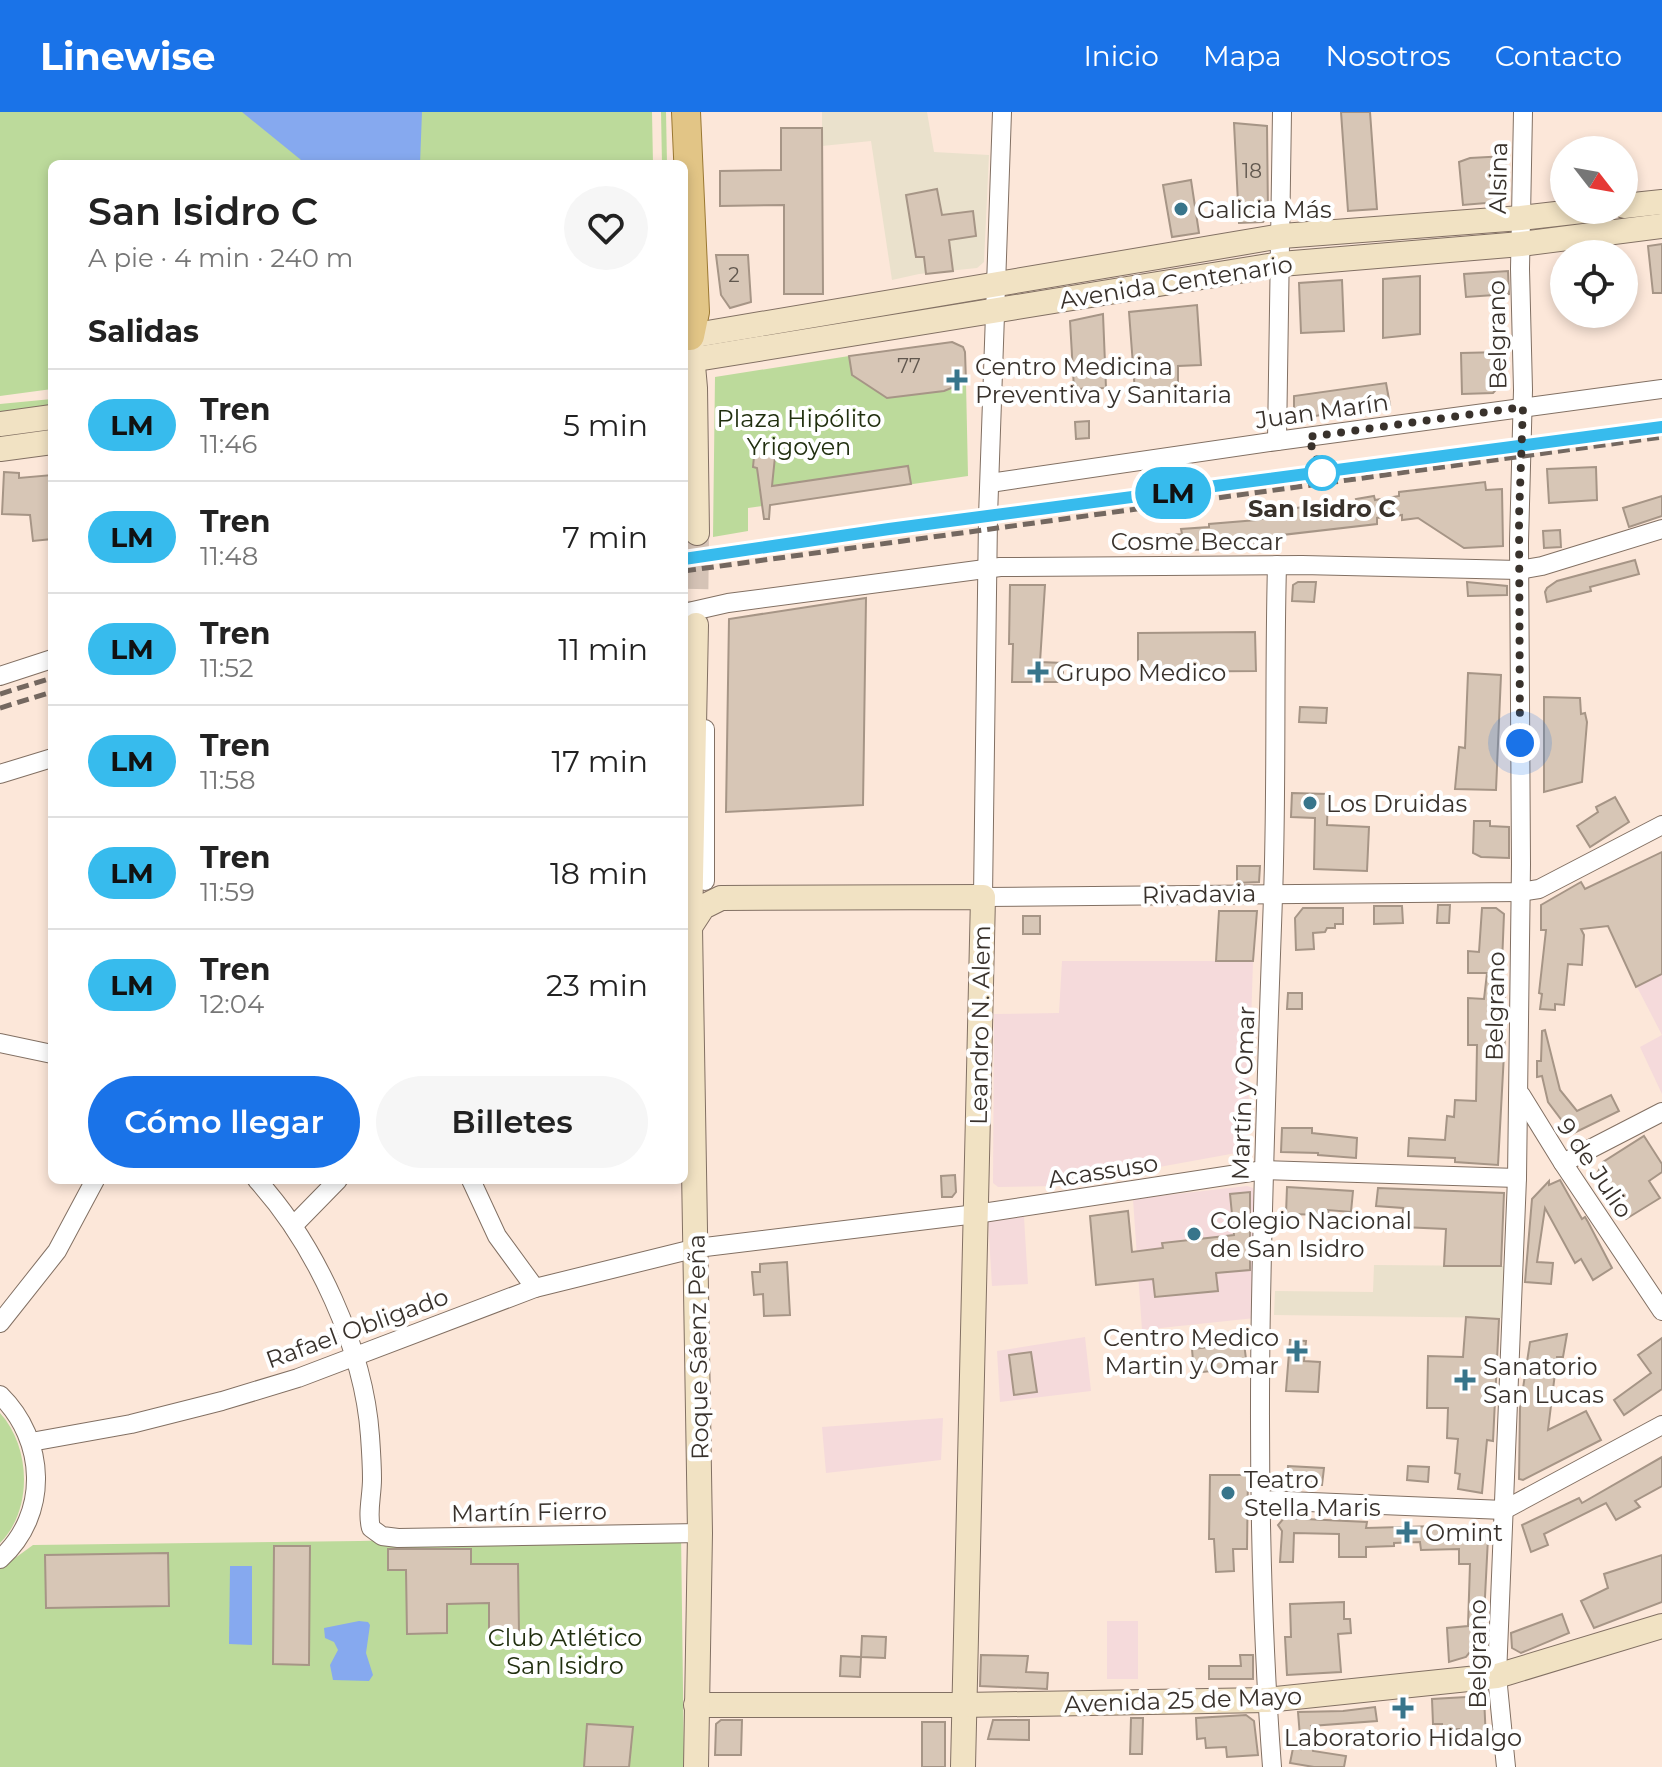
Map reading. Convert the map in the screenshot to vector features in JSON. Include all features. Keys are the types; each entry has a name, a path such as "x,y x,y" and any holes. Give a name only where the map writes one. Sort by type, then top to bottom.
{"main road":[{"path":"669,112 670,160"},
{"path":"686,112 695,312 688,340"},
{"path":"1638,205 1662,202"},
{"name":"Avenida Centenario","path":"688,344 995,283 1282,236 1550,215"},
{"name":"Avenida Centenario","path":"688,344 994,313 1281,264 1521,244 1662,226"},
{"path":"688,363 697,533"},
{"path":"0,424 48,418"},
{"path":"0,449 48,443"},
{"name":"Roque Sáenz Peña","path":"688,911 693,846 690,619"},
{"path":"688,923 713,890 693,846"},
{"name":"Rivadavia","path":"713,890 983,897"},
{"name":"Leandro N. Alem","path":"963,1767 983,897"},
{"name":"Roque Sáenz Peña","path":"688,956 697,1248 700,1533 696,1767"},
{"name":"Avenida 25 de Mayo","path":"696,1705 1267,1700 1497,1676 1662,1626"}],"street":[{"name":"Leandro N. Alem","path":"983,897 994,313 1002,112"},
{"path":"1277,441 1282,112"},
{"name":"Alsina","path":"1521,244 1523,112"},
{"name":"Belgrano","path":"1506,1767 1497,1676 1517,1178 1519,570 1523,407 1521,244"},
{"name":"Juan Marín","path":"990,483 1662,389"},
{"name":"Cosme Beccar","path":"690,619 728,603 988,567 1277,565 1519,570 1542,566 1662,529"},
{"name":"Martín y Omar","path":"1272,1767 1261,1500 1264,1170 1273,894 1277,565"},
{"path":"713,890 706,631 713,616 728,603"},
{"path":"0,676 48,660"},
{"path":"0,774 48,759"},
{"name":"Rivadavia","path":"983,897 1520,892 1539,889 1662,825"},
{"path":"0,1043 48,1053"},
{"name":"9 de Julio","path":"1518,1089 1530,1114 1662,1311"},
{"path":"1563,1163 1662,1112"},
{"name":"Acassuso","path":"697,1248 976,1214 1264,1170 1517,1178"},
{"path":"0,1323 57,1251 93,1184"},
{"path":"260,1184 293,1226 329,1289 354,1357"},
{"path":"293,1226 334,1184"},
{"path":"473,1184 497,1236 535,1288"},
{"name":"Rafael Obligado","path":"31,1442 131,1424 222,1401 298,1378 535,1288 697,1248"},
{"name":"Martín Fierro","path":"354,1357 370,1433 372,1478 368,1519 371,1528 382,1536 700,1533"},
{"path":"0,1395 20,1417 31,1442 37,1474 35,1498 28,1521 11,1549 0,1559"},
{"path":"1261,1500 1504,1510 1662,1425"}],"shaded area":[{"path":"822,112 927,112 934,152 989,155 984,262 977,268 892,280 871,141 822,146"},
{"path":"1662,853 1662,1035 1637,987"},
{"path":"1062,961 1253,961 1247,1151 1055,1186 998,1187 993,1183 994,1014 1059,1013"},
{"path":"1662,1035 1662,1094 1640,1047"},
{"name":"Colegio Nacional de San Isidro","path":"1247,1186 1253,1188 1255,1318 1142,1330 1133,1199"},
{"path":"1024,1217 1028,1284 992,1286 988,1219"},
{"path":"1374,1265 1507,1266 1506,1318 1274,1315 1275,1291 1373,1292"},
{"path":"1085,1337 1091,1391 1000,1402 997,1351"},
{"path":"943,1418 941,1460 826,1473 822,1427"},
{"path":"1107,1621 1138,1621 1138,1679 1107,1679"}],"green space":[{"path":"0,112 652,112 653,160 48,160 48,390 0,396"},
{"path":"661,112 666,112 667,160 662,160"},
{"name":"Plaza Hipólito Yrigoyen","path":"849,356 852,375 887,398 937,392 966,382 968,476 748,508 748,531 713,537 715,377"},
{"path":"48,399 48,406 0,412 0,404"},
{"path":"0,1413 18,1443 24,1478 18,1514 0,1543"},
{"name":"Club Atlético San Isidro","path":"681,1533 684,1767 0,1767 0,1569 33,1545"}],"water":[{"path":"242,112 422,112 420,160 301,160"},
{"path":"230,1566 252,1566 252,1645 229,1644"},
{"path":"359,1621 370,1625 366,1653 373,1675 369,1681 333,1680 330,1665 338,1650 334,1642 325,1638 324,1628"}],"building":[{"path":"1341,112 1370,112 1377,209 1348,211"},
{"path":"1234,123 1267,126 1268,216 1263,222 1239,223"},
{"path":"781,128 822,128 823,294 784,294 784,205 720,206 720,171 781,170"},
{"path":"1506,156 1507,192 1503,199 1463,205 1459,162 1470,158"},
{"name":"Galicia Más","path":"1191,180 1199,233 1172,237 1163,185"},
{"path":"937,189 942,215 973,211 976,236 949,240 953,271 926,274 924,257 916,257 906,195"},
{"path":"1662,244 1662,293 1653,293 1648,246"},
{"path":"716,255 748,255 751,302 730,308 721,295"},
{"path":"1508,271 1509,294 1466,297 1464,274"},
{"path":"1420,276 1420,334 1383,338 1383,279"},
{"path":"1342,280 1344,331 1301,333 1299,283"},
{"path":"1197,305 1201,365 1178,366 1178,389 1135,392 1129,312"},
{"path":"1103,314 1106,388 1074,389 1070,321"},
{"path":"952,342 963,347 965,352 966,382 944,391 887,398 852,375 849,356"},
{"path":"1502,352 1505,380 1493,393 1462,394 1461,353"},
{"path":"1386,383 1390,405 1294,419 1294,396"},
{"path":"1089,421 1089,438 1076,439 1075,422"},
{"path":"755,446 776,447 772,486 908,466 911,484 770,505 769,519 764,519 757,468 753,467"},
{"path":"1596,467 1597,500 1549,503 1547,469"},
{"path":"4,472 19,473 19,478 48,475 48,539 33,541 30,515 2,514"},
{"path":"1485,482 1486,490 1502,489 1503,546 1464,548 1418,518 1402,520 1402,515 1377,518 1377,524 1256,538 1256,546 1248,548 1163,551 1163,535 1182,534 1181,529 1257,520 1275,516 1275,510 1357,502 1356,499 1374,496 1375,500 1399,496 1399,492"},
{"path":"1662,496 1662,516 1629,527 1623,508"},
{"path":"1560,530 1561,547 1544,548 1543,531"},
{"path":"1635,560 1639,574 1547,602 1545,592 1557,581"},
{"path":"1316,582 1314,602 1292,601 1293,585"},
{"path":"1467,582 1507,586 1507,595 1468,596"},
{"path":"1010,585 1045,585 1040,662 1063,663 1063,682 1012,682"},
{"path":"866,598 863,805 726,812 729,619"},
{"path":"1255,632 1256,671 1138,672 1138,633"},
{"path":"1468,673 1501,675 1496,790 1455,789 1459,747 1465,748"},
{"path":"1544,697 1580,698 1581,714 1585,713 1587,722 1582,782 1544,792"},
{"path":"1300,707 1327,708 1326,723 1299,722"},
{"path":"1292,793 1328,794 1327,825 1369,827 1367,871 1314,869 1315,818 1291,817"},
{"path":"1615,797 1629,822 1590,847 1577,826 1598,812 1596,807"},
{"path":"1474,821 1490,821 1490,826 1509,827 1509,858 1481,857 1473,853"},
{"path":"1662,852 1662,974 1636,987 1608,926 1581,929 1584,935 1582,965 1568,964 1564,1005 1555,1004 1555,1010 1540,1009 1546,930 1541,930 1541,905 1581,882 1585,889"},
{"path":"1237,866 1260,866 1259,882 1237,883"},
{"path":"1438,905 1450,905 1449,923 1437,923"},
{"path":"1374,906 1402,906 1403,923 1374,924"},
{"path":"1303,908 1343,908 1343,924 1335,924 1335,928 1327,928 1325,932 1313,933 1314,949 1296,950 1295,918"},
{"path":"1482,908 1496,908 1504,914 1501,988 1505,988 1505,1035 1498,1165 1455,1162 1455,1158 1408,1156 1409,1138 1445,1140 1447,1116 1454,1117 1455,1100 1476,1101 1477,1045 1468,1045 1468,998 1484,999 1487,973 1468,973 1468,951 1479,952"},
{"path":"1219,911 1257,911 1253,961 1216,961"},
{"path":"1023,916 1040,916 1040,934 1023,934"},
{"path":"1288,993 1302,993 1302,1009 1287,1009"},
{"path":"1545,1030 1560,1090 1577,1111 1611,1095 1619,1111 1572,1134 1548,1102 1542,1076 1537,1077 1542,1031"},
{"path":"1282,1128 1312,1128 1312,1133 1357,1138 1356,1158 1281,1152"},
{"path":"1644,1136 1662,1164 1662,1172 1649,1181 1660,1198 1626,1219 1597,1174 1603,1162"},
{"path":"955,1175 956,1192 952,1197 942,1197 941,1176"},
{"path":"1560,1180 1582,1219 1585,1217 1588,1222 1612,1268 1593,1280 1581,1259 1575,1263 1545,1208 1537,1262 1553,1263 1551,1284 1525,1282 1532,1199 1549,1181 1549,1185"},
{"path":"1287,1187 1353,1191 1351,1212 1328,1210 1329,1215 1286,1214"},
{"path":"1378,1188 1504,1193 1501,1266 1444,1266 1446,1229 1402,1227 1403,1208 1376,1206"},
{"path":"1250,1192 1250,1270 1216,1273 1218,1291 1155,1297 1153,1279 1096,1285 1090,1216 1128,1211 1132,1252 1163,1248 1162,1243 1234,1235 1230,1194"},
{"path":"787,1262 790,1315 764,1316 763,1294 754,1295 752,1272 760,1272 760,1264"},
{"path":"1466,1317 1499,1319 1493,1441 1487,1440 1482,1493 1458,1489 1460,1474 1455,1473 1458,1439 1447,1438 1448,1408 1427,1408 1428,1356 1463,1357"},
{"path":"1567,1334 1563,1357 1557,1357 1548,1430 1586,1411 1601,1440 1523,1480 1519,1479 1520,1408 1530,1342"},
{"path":"1662,1338 1662,1389 1624,1415 1614,1400 1651,1373 1638,1355"},
{"path":"1290,1340 1306,1341 1304,1361 1320,1362 1318,1392 1286,1391"},
{"path":"1244,1343 1247,1367 1194,1373 1192,1349"},
{"path":"1031,1352 1037,1392 1014,1395 1009,1355"},
{"path":"1662,1457 1662,1486 1635,1501 1640,1507 1616,1520 1606,1503 1544,1534 1548,1545 1531,1552 1522,1525 1579,1498 1582,1503"},
{"path":"1288,1466 1324,1468 1322,1485 1287,1483"},
{"path":"1408,1466 1429,1467 1428,1482 1407,1480"},
{"path":"1210,1475 1248,1475 1247,1549 1233,1549 1234,1571 1216,1572 1214,1539 1209,1539"},
{"path":"1284,1518 1367,1522 1366,1528 1437,1526 1437,1529 1479,1531 1488,1538 1483,1636 1466,1657 1449,1662 1447,1628 1468,1626 1470,1564 1459,1564 1459,1549 1421,1550 1420,1542 1394,1543 1394,1546 1366,1547 1366,1557 1339,1557 1339,1534 1294,1533 1293,1562 1280,1562 1282,1531 1278,1525"},
{"path":"274,1546 310,1546 309,1665 273,1664"},
{"path":"388,1549 471,1549 471,1564 518,1564 519,1633 489,1634 489,1603 447,1604 447,1633 407,1634 406,1570 388,1570"},
{"path":"168,1553 169,1606 46,1608 45,1555"},
{"path":"1662,1555 1662,1602 1594,1628 1581,1601 1608,1588 1604,1574"},
{"path":"1344,1602 1344,1619 1350,1619 1351,1633 1338,1634 1341,1672 1287,1675 1285,1637 1291,1637 1290,1604"},
{"path":"1562,1614 1569,1633 1521,1653 1512,1648 1511,1633"},
{"path":"862,1636 886,1637 885,1658 861,1657"},
{"path":"981,1655 1028,1656 1026,1672 1048,1673 1047,1689 980,1686"},
{"path":"1240,1655 1253,1655 1253,1679 1209,1679 1209,1666 1241,1666"},
{"path":"841,1656 861,1657 860,1677 840,1676"},
{"path":"1484,1696 1486,1741 1460,1742 1459,1729 1442,1730 1442,1724 1433,1724 1432,1699"},
{"path":"1375,1707 1377,1721 1311,1726 1313,1751 1346,1756 1344,1767 1290,1763 1293,1748 1301,1749 1298,1712"},
{"path":"1246,1715 1254,1721 1258,1755 1227,1757 1226,1747 1206,1748 1205,1738 1197,1739 1196,1718"},
{"path":"1131,1718 1143,1718 1142,1754 1130,1754"},
{"path":"721,1720 742,1720 741,1755 715,1755 716,1724"},
{"path":"993,1720 1029,1720 1029,1740 988,1739"},
{"path":"922,1722 945,1722 945,1767 922,1767"},
{"path":"587,1724 633,1727 629,1767 584,1767"}],"tunnel":[{"path":"696,625 697,533"}],"railway":[{"path":"688,570 1662,437"},
{"path":"0,694 48,679"},
{"path":"0,708 48,693"}],"train":[{"name":"LM","path":"688,559 889,529 1662,427"}],"place":[{"name":"Galicia Más","path":"1181,209"},
{"name":"Centro Medicina Preventiva y Sanitaria","path":"957,380"},
{"name":"San Isidro C","path":"1322,473"},
{"name":"Grupo Medico","path":"1038,672"},
{"name":"Los Druidas","path":"1310,803"},
{"name":"Colegio Nacional de San Isidro","path":"1194,1234"},
{"name":"Centro Medico Martin y Omar","path":"1297,1351"},
{"name":"Sanatorio San Lucas","path":"1465,1380"},
{"name":"Teatro Stella Maris","path":"1228,1493"},
{"name":"Omint","path":"1407,1532"},
{"name":"Laboratorio Hidalgo","path":"1403,1708"}],"route":[{"path":"1322,473 1308,437 1523,407 1519,517 1520,743"}]}
